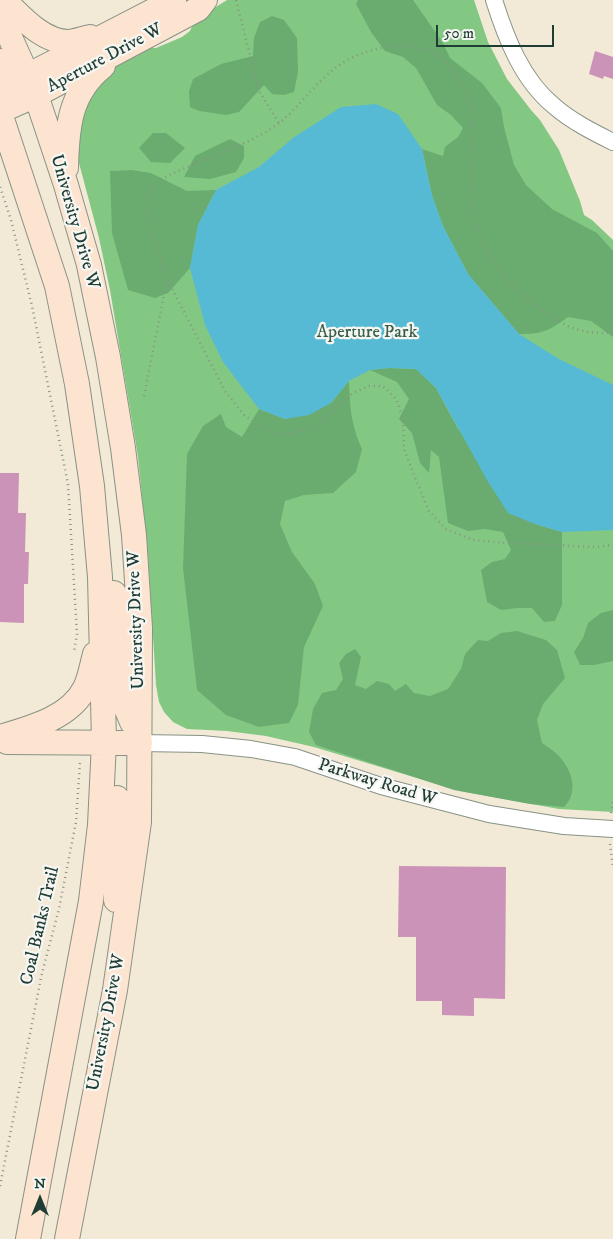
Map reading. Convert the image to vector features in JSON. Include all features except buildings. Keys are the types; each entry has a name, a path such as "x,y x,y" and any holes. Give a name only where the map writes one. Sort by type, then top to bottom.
{"main road":[{"path":"4,0 24,20 55,40 70,42 121,39"},
{"name":"Aperture Drive W","path":"121,39 174,0"},
{"name":"Aperture Drive W","path":"0,112 20,85 121,39 198,9 205,0"},
{"name":"University Drive W","path":"0,15 20,85 66,185 89,265 108,357 123,448 134,535 140,628 138,822 115,990 67,1239"},
{"path":"66,185 67,132 72,110 92,74 121,39"},
{"path":"0,61 20,85"},
{"name":"University Drive W","path":"0,112 57,286 77,384 92,486 100,577 101,623 94,742 100,825 91,901 28,1239"},
{"path":"0,742 140,742 124,703 116,603 92,486"},
{"path":"0,737 40,724 60,713 75,701 85,689 90,674 101,623"},
{"path":"94,742 112,754 117,796 115,896 122,940"}],"street":[{"path":"494,0 502,27 511,47 523,69 539,90 553,106 570,118 613,142"},
{"name":"Parkway Road W","path":"140,742 202,744 251,749 295,757 381,786 489,814 564,826 611,829"}],"path":[{"path":"236,0 259,91 279,123"},
{"path":"613,332 583,332 554,319 521,293 496,267 484,248 476,223 470,175 470,103 463,84 440,57 426,49 399,44 376,49 350,58 327,74 302,102 279,123 227,151 168,175 153,184 148,201 150,229 168,279 224,390 244,415 265,430 285,434 305,430 322,420 353,393 369,386 383,386 397,400 403,420 404,449 416,480 430,511 446,529 473,540 597,547 613,545"},
{"path":"0,187 12,220 32,306 68,484 77,634 73,655"},
{"path":"144,396 168,279"},
{"name":"Coal Banks Trail","path":"0,1186 42,973 59,909 76,822 79,769 94,742"},
{"path":"611,829 613,867"}],"green space":[{"name":"Aperture Park","path":"227,0 474,0 488,42 507,79 540,120 559,150 584,215 613,240 613,812 559,809 460,791 314,747 266,736 227,731 187,729 173,722 164,712 159,702 156,685 148,555 138,457 110,290 99,238 79,163 77,141 85,98 111,68 143,48 156,48 182,37 190,31 195,20"},
{"path":"358,0 413,0 443,43 450,58 482,83 501,108 514,165 526,185 552,209 597,233 613,251 613,337 591,321 568,317 545,331 519,334 468,274 443,226 432,195 422,149 443,156 445,147 458,137 463,128 451,115 437,105 416,68 403,57 385,51 371,32 356,4"},
{"path":"272,16 284,20 297,38 298,72 294,92 284,95 272,94 264,85 239,112 226,115 199,111 190,107 189,91 193,79 221,64 253,56 254,38 260,22"},
{"path":"153,133 166,133 185,148 170,163 151,162 139,148"},
{"path":"230,139 244,146 244,158 236,172 210,179 184,177 195,156"},
{"path":"132,170 151,173 187,191 216,190 198,225 190,268 168,293 155,298 128,290 112,233 110,171"},
{"path":"389,368 416,369 436,388 458,429 535,524 562,532 562,605 555,621 544,622 532,608 501,610 487,602 481,570 492,562 505,559 511,550 503,532 485,529 468,531 448,523 439,457 431,450 429,473 420,463 412,433 399,419 409,399 397,382 370,370"},
{"path":"349,381 355,432 362,449 356,472 333,493 304,495 285,501 280,524 292,552 315,584 323,606 304,647 298,705 289,723 259,727 226,715 197,690 183,568 187,454 203,426 221,414 226,427 242,437 259,409 285,419 331,403"},
{"path":"613,610 613,661 594,665 580,665 574,652 583,638 588,623 601,613"},
{"path":"517,631 546,640 557,650 565,678 543,704 537,720 542,743 561,758 572,779 571,796 564,807 530,804 454,790 316,745 309,732 313,709 322,693 336,690 343,679 339,663 346,654 355,649 361,657 355,685 366,689 377,681 389,684 395,691 406,684 414,693 430,696 448,689 461,669 465,654 478,640 488,641 501,633"}],"water":[{"path":"376,104 398,114 422,149 432,195 443,226 468,274 519,334 559,359 613,385 613,530 562,532 508,513 487,480 436,388 416,369 389,368 370,370 349,381 331,403 309,415 285,419 259,409 223,362 205,325 190,268 198,225 216,190 259,167 293,138 341,107"}]}
